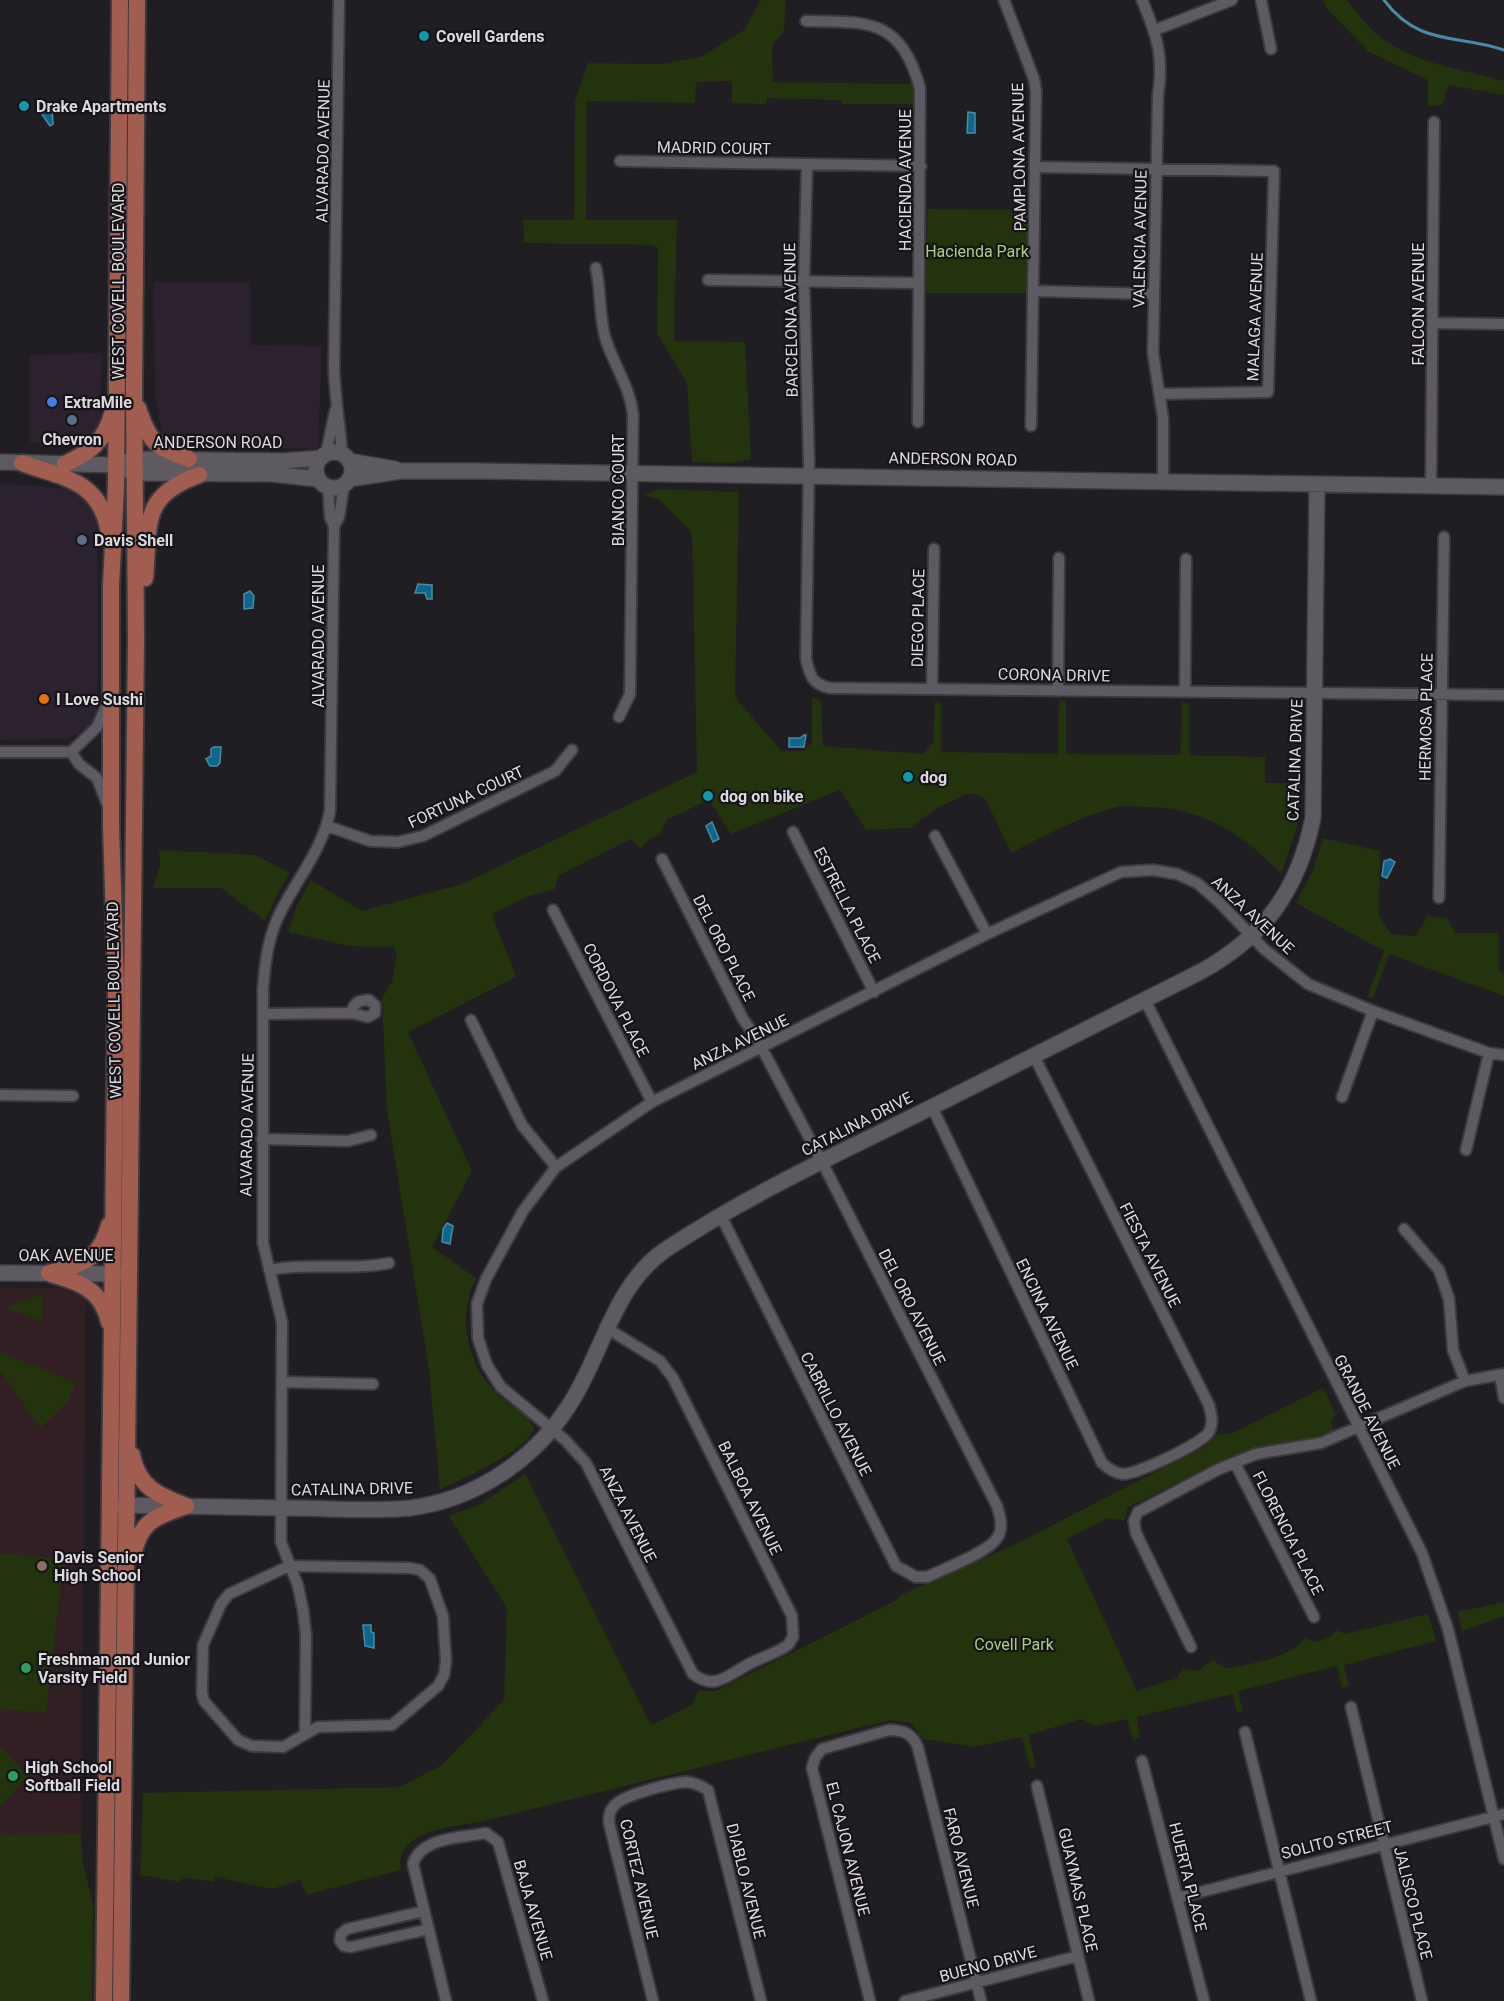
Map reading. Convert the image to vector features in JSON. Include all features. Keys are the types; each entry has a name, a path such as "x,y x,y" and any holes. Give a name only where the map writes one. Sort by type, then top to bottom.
{"main road":[{"name":"WEST COVELL BOULEVARD","path":"120,0 117,399 112,546 111,817 116,985 112,1335 119,1506 126,1585 121,2001"},
{"name":"WEST COVELL BOULEVARD","path":"104,2001 119,1506 128,1434 131,1274 136,639 134,392 137,0"},
{"path":"134,392 145,427 153,442 168,452 189,459"},
{"path":"65,464 85,455 101,440 117,399"},
{"path":"22,463 89,490 105,513 112,546"},
{"path":"136,639 150,523 156,502 174,485 199,475"},
{"path":"49,1273 85,1262 96,1254 105,1241 115,1204"},
{"path":"49,1273 77,1281 92,1289 107,1313 112,1335"},
{"path":"128,1434 133,1461 146,1487 159,1496 186,1506"},
{"path":"126,1585 135,1546 144,1526 158,1516 186,1506"}],"street":[{"name":"ALVARADO AVENUE","path":"335,457 340,422 335,411 339,0"},
{"name":"PAMPLONA AVENUE","path":"1004,0 1034,79 1036,167 1031,426"},
{"name":"VALENCIA AVENUE","path":"1142,0 1155,30 1162,63 1158,95 1156,169 1154,365 1160,394 1163,481"},
{"path":"1155,30 1232,0"},
{"path":"1261,0 1271,49"},
{"name":"HACIENDA AVENUE","path":"806,21 868,24 886,32 904,49 920,88 918,422"},
{"name":"FALCON AVENUE","path":"1431,486 1434,122"},
{"name":"MADRID COURT","path":"620,161 921,166"},
{"name":"BARCELONA AVENUE","path":"807,165 804,281 809,475"},
{"path":"1036,167 1156,169"},
{"name":"MALAGA AVENUE","path":"1156,169 1274,171 1268,392 1160,394"},
{"name":"BIANCO COURT","path":"596,268 606,339 632,402 634,474 630,694 619,717"},
{"path":"708,280 919,283"},
{"path":"1034,291 1154,294"},
{"path":"1433,323 1504,324"},
{"path":"322,483 316,468 335,457 351,469 347,482"},
{"name":"ANDERSON ROAD","path":"135,466 189,459 282,461 335,457 401,471"},
{"name":"ANDERSON ROAD","path":"0,462 135,466 199,475 272,474 322,483 347,482 401,471 809,475 1504,487"},
{"name":"CORONA DRIVE","path":"809,475 806,659 810,678 819,686 830,688 1504,694"},
{"name":"ALVARADO AVENUE","path":"334,526 339,517 347,482"},
{"name":"ALVARADO AVENUE","path":"304,1733 306,1635 298,1586 281,1542 282,1322 263,1243 263,1014 265,960 274,927 327,826 332,783 334,526 322,483"},
{"name":"CATALINA DRIVE","path":"119,1506 385,1509 431,1504 466,1493 503,1473 553,1429 583,1381 605,1327 633,1285 660,1254 721,1216 822,1162 1220,961 1252,938 1285,895 1299,867 1308,841 1314,802 1317,484"},
{"name":"HERMOSA PLACE","path":"1439,898 1444,537"},
{"name":"DIEGO PLACE","path":"932,688 934,549"},
{"path":"1058,690 1059,558"},
{"path":"1185,691 1186,559"},
{"path":"0,752 71,752 97,727 111,694"},
{"name":"FORTUNA COURT","path":"327,826 369,841 398,842 423,837 555,771 572,750"},
{"path":"71,752 79,764 97,778 111,817"},
{"name":"ESTRELLA PLACE","path":"793,832 874,993"},
{"path":"935,836 987,934"},
{"name":"DEL ORO PLACE","path":"662,859 743,1018 762,1048"},
{"name":"ANZA AVENUE","path":"724,1680 712,1683 702,1681 693,1674 580,1453 501,1388 487,1365 478,1338 477,1304 486,1279 523,1210 556,1167 652,1102 874,993 987,934 1121,872 1153,870 1177,874 1197,883 1218,901 1252,938 1308,984 1373,1011 1489,1053 1504,1055"},
{"name":"CORDOVA PLACE","path":"553,910 652,1102"},
{"name":"GRANDE AVENUE","path":"1145,1000 1422,1553 1448,1629 1499,1815 1504,1859"},
{"path":"1342,1097 1373,1011"},
{"path":"263,1014 351,1013"},
{"path":"471,1020 522,1125 556,1167"},
{"name":"DEL ORO AVENUE","path":"762,1048 1001,1517 997,1539 955,1563"},
{"path":"1466,1150 1489,1053"},
{"name":"FIESTA AVENUE","path":"1034,1056 1209,1405 1212,1423 1208,1434 1173,1454"},
{"path":"0,1095 73,1096"},
{"name":"ENCINA AVENUE","path":"932,1107 1102,1463 1112,1471 1124,1474 1139,1471 1173,1454"},
{"path":"262,1139 348,1141 371,1135"},
{"name":"CABRILLO AVENUE","path":"721,1216 896,1566 916,1577 927,1577 955,1563"},
{"path":"1404,1229 1439,1270 1449,1299 1453,1350 1465,1381"},
{"path":"269,1270 287,1266 369,1267 389,1263"},
{"name":"OAK AVENUE","path":"0,1273 131,1274"},
{"name":"BALBOA AVENUE","path":"605,1327 660,1361 673,1378 792,1616 793,1636 788,1645 776,1654 749,1664 724,1680"},
{"path":"1191,1647 1136,1533 1134,1521 1143,1508 1235,1462 1270,1451 1321,1443 1465,1381 1502,1374 1504,1398"},
{"path":"283,1382 373,1384"},
{"name":"FLORENCIA PLACE","path":"1235,1462 1314,1617"},
{"path":"289,1566 420,1570 430,1579 438,1597 446,1647 444,1675 438,1686 397,1723 386,1726 318,1727 304,1733 283,1747 245,1744 238,1740 209,1709 202,1693 203,1645 224,1599 238,1589 289,1566"},
{"name":"JALISCO PLACE","path":"1350,1707 1422,2001"},
{"name":"EL CAJON AVENUE","path":"870,2001 812,1768 815,1758 822,1749 890,1730 900,1730"},
{"name":"FARO AVENUE","path":"900,1730 911,1735 918,1748 981,2001"},
{"path":"1245,1732 1311,2001"},
{"name":"HUERTA PLACE","path":"1143,1761 1204,2001"},
{"name":"CORTEZ AVENUE","path":"653,2001 609,1823 609,1813 615,1803 638,1793 686,1782"},
{"name":"DIABLO AVENUE","path":"686,1782 697,1783 708,1790 761,2001"},
{"name":"GUAYMAS PLACE","path":"1037,1786 1089,2001"},
{"name":"SOLITO STREET","path":"1177,1898 1499,1815"},
{"name":"BAJA AVENUE","path":"424,1911 413,1864 417,1852 429,1844 486,1833 498,1842 543,2001"},
{"path":"429,1929 351,1947 344,1946 340,1941 341,1935 347,1929 424,1911 429,1929 446,2001"},
{"name":"BUENO DRIVE","path":"905,2001 1077,1956"}],"shaded area":[{"path":"153,282 250,282 251,345 322,346 318,447 313,449 180,445 168,442 162,434 155,395"},
{"path":"102,353 100,425 89,441 82,444 30,443 30,355"},
{"path":"0,484 73,490 82,494 97,514 96,715 87,731 66,739 0,740"},
{"name":"Davis Senior High School","path":"0,1288 65,1288 86,1299 81,1834 0,1835"}],"green space":[{"path":"761,0 786,0 784,30 772,46 773,82 914,84 915,104 842,104 842,100 767,98 766,104 732,103 732,81 696,82 695,103 587,101 586,220 677,220 674,341 745,342 751,459 730,463 692,462 687,383 657,334 658,249 653,245 524,243 523,220 574,220 575,101 588,63 661,64 701,57 744,30"},
{"path":"1323,0 1347,0 1374,32 1388,43 1404,51 1436,64 1504,81 1504,95 1449,85 1442,105 1428,107 1428,80 1369,52 1327,9"},
{"name":"Hacienda Park","path":"927,209 1028,210 1027,293 926,293"},
{"path":"658,489 739,492 735,697 781,751 804,751 812,742 812,697 821,702 823,746 923,754 933,743 935,701 941,702 941,752 1058,754 1059,700 1066,701 1066,754 1180,755 1182,702 1189,703 1189,755 1265,757 1265,783 1301,783 1297,827 1281,874 1252,847 1220,825 1185,812 1166,808 1129,806 1113,808 1074,822 1011,853 986,800 977,794 967,794 937,808 910,828 866,830 840,790 731,834 709,800 666,820 660,834 647,841 641,849 631,839 558,876 555,889 529,896 492,914 516,977 408,1032 472,1171 432,1247 476,1278 470,1294 466,1326 473,1357 489,1385 525,1415 534,1429 519,1447 440,1490 429,1369 387,1111 382,998 392,982 397,954 394,947 349,946 288,932 296,907 311,880 362,911 462,884 697,772 692,533 660,500 644,495"},
{"path":"1323,838 1380,851 1379,916 1391,934 1415,936 1428,916 1447,918 1455,933 1499,933 1499,970 1504,975 1504,996 1389,954 1373,998 1367,997 1384,951 1296,903 1313,870"},
{"path":"159,850 256,855 290,873 265,921 221,888 153,888 160,865"},
{"path":"42,1295 44,1303 41,1321 9,1309 10,1305"},
{"path":"0,1352 76,1383 67,1403 40,1428 0,1370"},
{"name":"Covell Park","path":"1323,1388 1336,1414 1331,1422 1334,1430 1331,1432 1304,1441 1244,1451 1128,1507 1125,1521 1108,1518 1067,1539 1137,1691 1177,1678 1183,1669 1197,1671 1213,1660 1226,1669 1280,1655 1298,1645 1305,1638 1316,1642 1333,1635 1336,1630 1345,1634 1428,1614 1436,1641 1344,1665 1349,1686 1342,1688 1337,1666 1238,1691 1243,1711 1237,1713 1232,1694 1137,1717 1140,1738 1133,1740 1127,1719 1095,1726 1082,1719 1029,1735 1036,1768 1030,1769 1022,1737 975,1747 923,1739 911,1723 890,1720 484,1821 429,1832 407,1846 401,1856 401,1870 306,1895 301,1880 272,1889 215,1877 214,1882 181,1877 180,1882 140,1875 143,1793 400,1787 442,1765 504,1700 507,1608 449,1516 480,1504 525,1474 651,1725 692,1705 698,1691 716,1691 895,1601 901,1595 1012,1546 1204,1447 1217,1434 1230,1434"},
{"name":"Freshman and Junior Varsity Field","path":"0,1553 58,1559 63,1566 46,1713 0,1709"},
{"path":"1504,1602 1504,1616 1462,1631 1457,1612"},
{"name":"High School Softball Field","path":"0,1746 25,1772 25,1780 0,1806"},
{"path":"81,1834 83,1862 93,1906 92,2001 0,2001 0,1835"}],"water":[{"path":"48,102 52,108 53,124 50,126 41,113 42,104"},
{"path":"968,112 975,113 975,133 967,133"},
{"path":"418,584 432,585 432,599 427,599 425,593 415,593"},
{"path":"250,591 254,596 253,608 244,609 244,594"},
{"path":"806,735 804,747 789,747 789,738 800,738"},
{"path":"221,747 220,763 217,766 210,766 206,759 211,756 211,749"},
{"path":"712,822 719,839 713,842 706,826"},
{"path":"1390,859 1395,862 1387,878 1382,876 1384,861"},
{"path":"447,1223 453,1226 450,1244 442,1242 443,1229"},
{"path":"363,1625 371,1625 371,1632 374,1633 374,1648 365,1646"}],"waterway":[{"path":"1384,0 1397,15 1425,32 1504,50"}],"place":[{"name":"Covell Gardens","path":"424,36"},
{"name":"Drake Apartments","path":"24,106"},
{"name":"ExtraMile","path":"52,402"},
{"name":"Chevron","path":"72,420"},
{"name":"Davis Shell","path":"82,540"},
{"name":"I Love Sushi","path":"44,699"},
{"name":"dog","path":"908,777"},
{"name":"dog on bike","path":"708,796"},
{"name":"Davis Senior High School","path":"42,1566"},
{"name":"Freshman and Junior Varsity Field","path":"26,1668"},
{"name":"High School Softball Field","path":"13,1776"}]}
